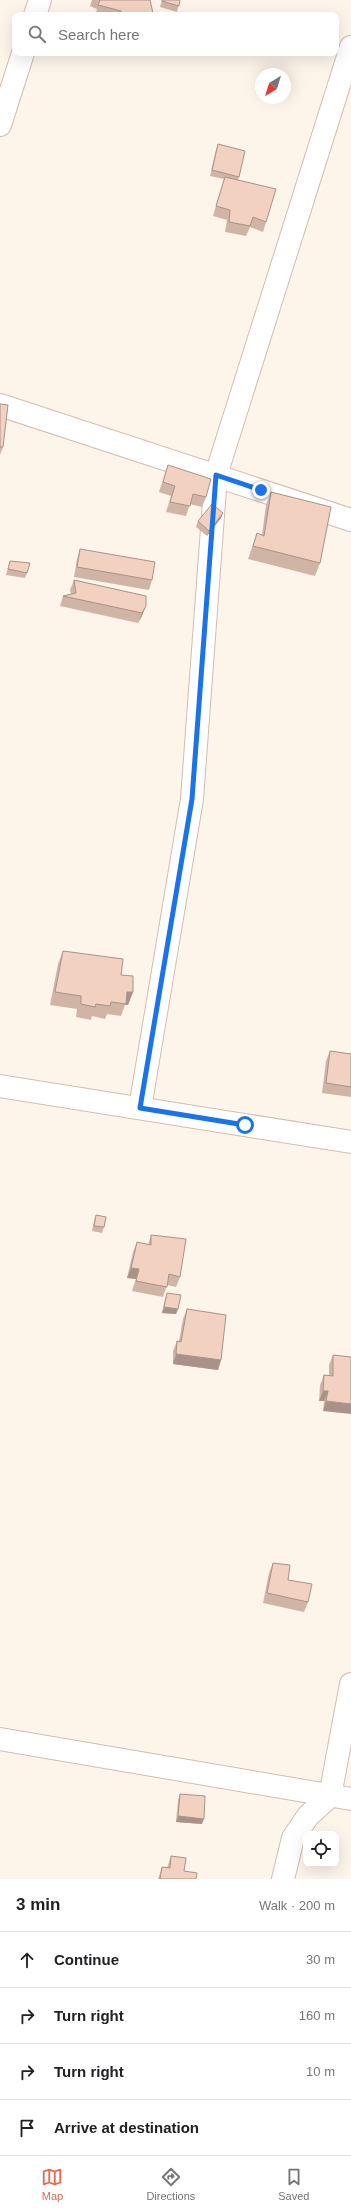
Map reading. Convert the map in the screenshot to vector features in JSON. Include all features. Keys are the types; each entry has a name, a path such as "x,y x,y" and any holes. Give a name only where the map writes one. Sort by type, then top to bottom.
{"street":[{"path":"36,12 40,0"},
{"path":"140,1108 192,799 216,475 351,47"},
{"path":"0,125 22,56"},
{"path":"0,405 351,520"},
{"path":"0,1086 351,1142"},
{"path":"341,1798 351,1684"},
{"path":"0,1739 341,1798"},
{"path":"283,1879 293,1838 308,1816 341,1798"}],"building":[{"path":"100,0 150,0 153,12 121,12 98,5"},
{"path":"180,0 179,6 162,1"},
{"path":"218,144 245,151 239,177 212,170"},
{"path":"225,177 276,189 266,222 253,217 250,226 229,222 230,210 216,206"},
{"path":"0,404 8,405 3,447 0,447"},
{"path":"168,465 211,479 206,497 193,494 190,506 170,502 175,486 163,482"},
{"path":"271,492 331,507 320,563 253,546 257,533 264,536"},
{"path":"212,504 223,513 209,531 198,521"},
{"path":"80,549 155,562 152,580 77,567"},
{"path":"10,561 30,563 27,573 8,569"},
{"path":"74,580 146,596 146,606 142,613 63,596 76,593"},
{"path":"63,951 123,959 121,975 133,976 133,992 127,992 126,1004 111,1002 110,1006 96,1004 95,1007 81,1004 81,996 55,992"},
{"path":"330,1051 351,1054 351,1087 326,1083"},
{"path":"96,1215 106,1217 104,1227 94,1226"},
{"path":"151,1235 186,1239 180,1277 169,1274 167,1287 136,1281 139,1269 131,1268 137,1242 151,1245"},
{"path":"167,1293 181,1295 178,1309 164,1307"},
{"path":"187,1309 226,1315 221,1360 176,1354 177,1341 181,1342"},
{"path":"333,1355 351,1357 351,1404 326,1401 328,1391 323,1391 324,1375 333,1376"},
{"path":"273,1563 290,1565 288,1580 312,1584 308,1602 267,1593"},
{"path":"180,1794 205,1796 204,1819 178,1816"},
{"path":"171,1856 186,1858 184,1871 197,1873 196,1879 160,1879 162,1867 170,1868"}],"route":[{"path":"245,1125 140,1108 192,799 198,704 209,592 216,475 261,490"}]}
